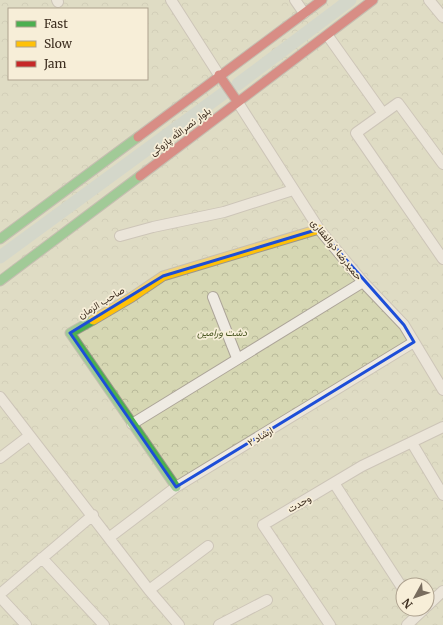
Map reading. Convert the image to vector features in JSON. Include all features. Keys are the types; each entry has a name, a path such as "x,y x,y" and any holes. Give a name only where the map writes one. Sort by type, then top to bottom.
{"main road":[{"path":"0,239 322,0"},
{"name":"بلوار نصرالله پازوکی","path":"0,280 237,102 328,36 373,0"},
{"path":"219,75 237,102"},
{"name":"صاحب الزمان","path":"176,487 70,333 132,297 163,276 319,229"}],"street":[{"path":"171,0 219,75"},
{"path":"295,0 304,13"},
{"path":"429,0 443,17"},
{"path":"328,36 382,112"},
{"name":"حمیدرضا ذوالفقاری","path":"237,102 319,229 363,282 404,325 443,390"},
{"path":"443,164 398,103 382,112 356,133 443,259"},
{"path":"120,236 153,227 224,212 293,190"},
{"path":"132,424 237,358 363,282"},
{"path":"213,297 237,358"},
{"name":"ارشاد ۲","path":"110,537 176,487 414,342"},
{"path":"0,396 29,436 93,515 149,590 179,625"},
{"name":"وحدت","path":"330,625 263,525 362,466 443,427"},
{"path":"0,458 29,436"},
{"path":"412,443 443,495"},
{"path":"334,483 395,577"},
{"path":"26,625 0,595 93,515"},
{"path":"149,590 208,546"},
{"path":"42,558 104,625"},
{"path":"435,598 443,591"},
{"path":"219,625 266,600"},
{"path":"407,625 414,617"}],"highlighted area":[{"path":"319,229 404,325 414,342 176,487 70,333 163,276"}],"green space":[{"name":"دشت ورامین","path":"0,0 443,0 443,625 0,625"}],"waterway":[{"path":"238,84 350,0"},
{"path":"0,257 224,93"}],"traffic: fast":[{"path":"0,239 138,137"},
{"path":"0,281 140,176"},
{"path":"93,320 70,333 176,487"}],"traffic: slow":[{"path":"93,320 132,297 163,276 319,229"}],"traffic: jam":[{"path":"138,137 322,0"},
{"path":"140,176 373,0"},
{"path":"219,75 237,101"}]}
